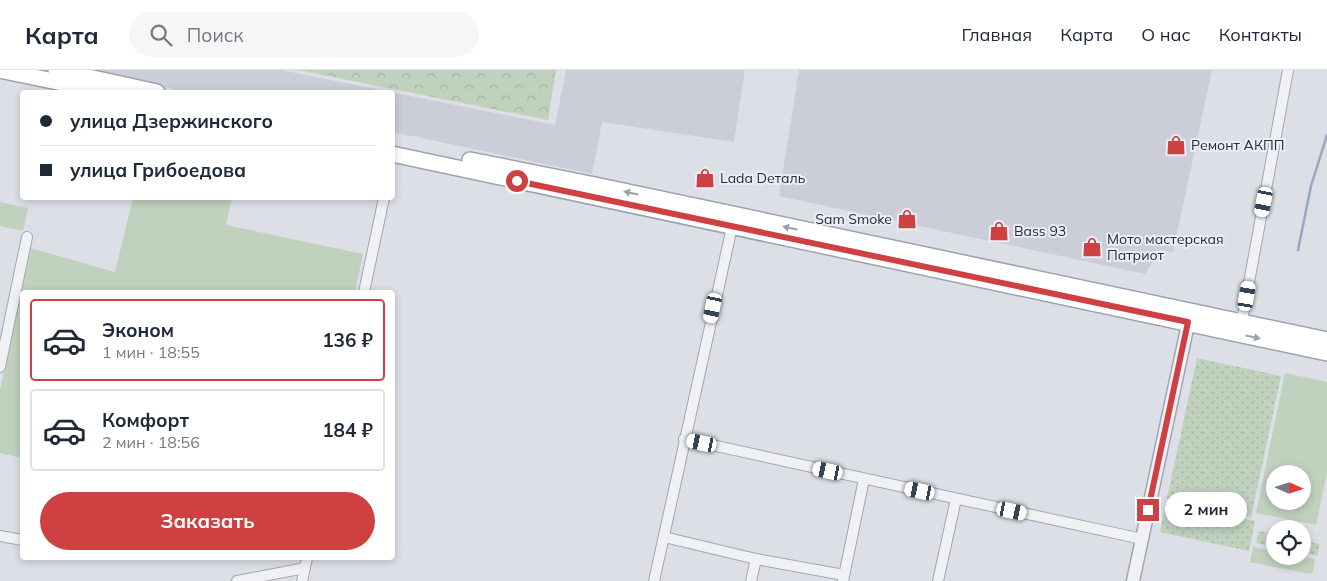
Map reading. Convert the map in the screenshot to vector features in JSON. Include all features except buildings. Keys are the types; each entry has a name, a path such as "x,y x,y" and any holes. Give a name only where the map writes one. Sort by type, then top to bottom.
{"main road":[{"path":"0,70 96,90"},
{"path":"56,70 148,90"},
{"path":"395,151 732,227 1189,317 1240,322 1327,340"},
{"path":"395,151 595,185 1189,317 1327,353"}],"street":[{"path":"1240,322 1243,315 1288,70"},
{"path":"364,290 384,200"},
{"path":"654,581 732,227"},
{"path":"0,367 28,237"},
{"path":"1133,581 1189,317"},
{"path":"684,439 1142,539"},
{"path":"664,537 844,578 864,479"},
{"path":"938,581 956,499"},
{"path":"0,536 20,540"},
{"path":"751,581 756,559"},
{"path":"238,581 306,563 302,581"}],"shaded area":[{"path":"86,70 281,70 381,90 178,90"},
{"path":"566,70 745,70 734,142 602,122 592,174 395,132 395,93 555,125"},
{"path":"799,70 1212,70 1173,252 1160,250 1145,274 779,196"}],"green space":[{"path":"298,70 556,70 548,120"},
{"path":"133,200 232,200 226,225 363,254 355,290 22,290 31,248 115,272"},
{"path":"0,202 28,208 23,231 0,226"},
{"path":"20,298 20,458 0,453 0,390"},
{"path":"1197,358 1281,376 1251,517 1167,499"},
{"path":"1285,373 1327,382 1327,473 1316,525 1311,524 1311,520 1291,520 1256,513"},
{"path":"1166,502 1255,521 1249,551 1160,532"},
{"path":"1259,531 1266,532 1266,545 1256,543"},
{"path":"1311,542 1320,544 1317,556 1311,554"},
{"path":"1253,547 1266,549 1266,565 1311,565 1311,558 1315,559 1313,572 1310,574 1250,562"}],"waterway":[{"path":"1298,250 1311,186 1327,135"}],"place":[{"name":"Ремонт АКПП","path":"1176,145"},
{"name":"Lada Dеталь","path":"705,178"},
{"name":"Sam Smoke","path":"907,219"},
{"name":"Bass 93","path":"999,231"},
{"name":"Мото мастерская Патриот","path":"1092,247"}],"route":[{"path":"517,181 1188,322 1148,510"}]}
